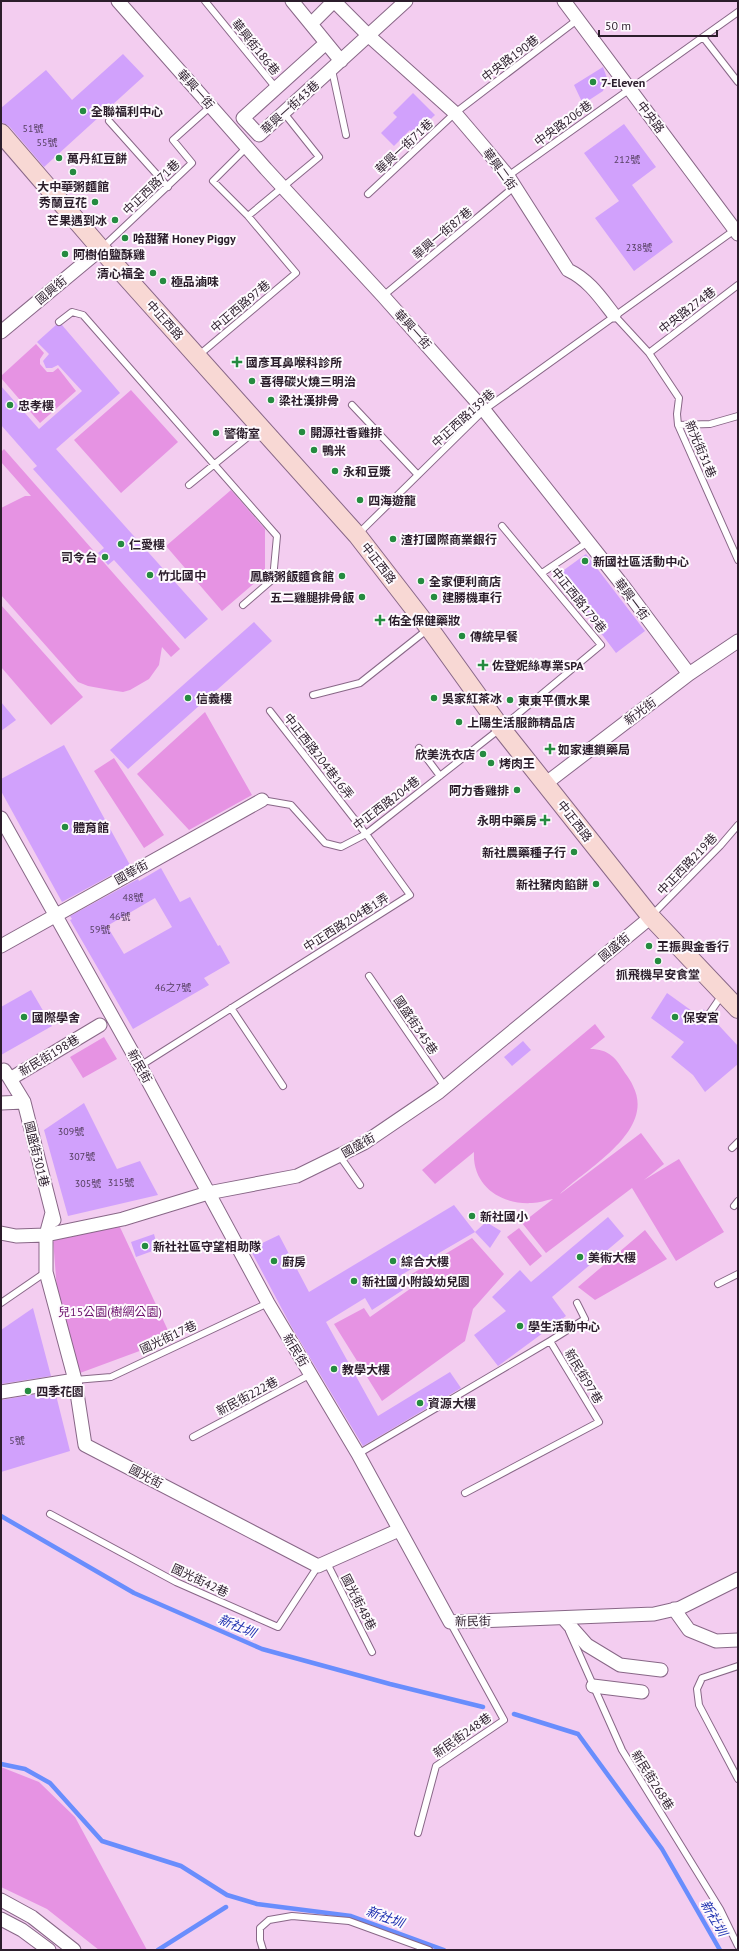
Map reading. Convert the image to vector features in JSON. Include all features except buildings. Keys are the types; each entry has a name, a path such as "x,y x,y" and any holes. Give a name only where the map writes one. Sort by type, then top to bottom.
{"main road":[{"name":"中正西路","path":"1,133 101,249 357,535 429,628 501,728 651,917 738,1009"}],"street":[{"name":"華興一街","path":"118,1 282,187 383,296 484,410 588,542 688,674"},
{"path":"292,1 326,43 336,65"},
{"path":"311,24 334,1"},
{"name":"華興二街","path":"334,1 369,36 455,113 511,181 568,270 580,276 594,288 614,315"},
{"path":"369,36 406,1"},
{"name":"中央路","path":"567,2 577,20 737,230"},
{"name":"華興一街43巷","path":"326,43 243,118 259,135 369,36"},
{"name":"國興街","path":"1,332 101,249"},
{"name":"新光街","path":"545,784 688,674 738,641"},
{"name":"國華街","path":"1,946 262,800"},
{"name":"新民街","path":"1,818 140,1066 208,1193 257,1275 268,1303 358,1454 450,1622 654,1614 680,1608 738,1579"},
{"name":"國盛街","path":"1,1233 16,1236 51,1234 123,1219 208,1193 297,1176 364,1143 445,1087 651,917"},
{"name":"新民街198巷","path":"6,1075 100,1025"},
{"name":"國盛街301巷","path":"6,1075 24,1102 52,1213"},
{"path":"1,1103 24,1102"},
{"name":"國光街","path":"52,1213 46,1272 75,1380 85,1445 323,1564"},
{"path":"1,1392 75,1380"},
{"path":"323,1564 399,1530"},
{"path":"674,1609 689,1630 716,1641 738,1640"},
{"path":"564,1618 587,1645 620,1665 661,1670"},
{"path":"593,1686 642,1692"},
{"path":"1,1900 32,1917 74,1950"},
{"path":"1,1919 22,1930 45,1949"}],"lane":[{"name":"華興街186巷","path":"205,1 276,88"},
{"name":"中央路206巷","path":"511,181 630,88 738,12"},
{"name":"中央路190巷","path":"455,113 577,20"},
{"path":"702,37 738,82"},
{"path":"336,65 346,135"},
{"name":"中正西路71巷","path":"101,249 192,163 173,140 211,106"},
{"path":"247,147 212,181 248,216 319,157 284,113"},
{"name":"華興一街71巷","path":"368,194 455,113"},
{"path":"109,121 168,187"},
{"name":"華興一街87巷","path":"383,296 511,181"},
{"name":"中正西路97巷","path":"198,356 296,273 248,216"},
{"name":"中正西路139巷","path":"357,535 484,410 614,315 737,230"},
{"name":"中央路274巷","path":"649,353 738,285"},
{"path":"59,322 72,312 83,315 215,463 277,536 273,579 243,605"},
{"name":"新光街31巷","path":"614,315 649,353 679,398 677,414 678,425 738,560"},
{"path":"352,405 418,475"},
{"path":"678,425 710,424 738,416"},
{"path":"189,485 261,426"},
{"name":"中正西路179巷","path":"501,728 601,645 542,572 502,526"},
{"path":"542,572 588,542"},
{"path":"313,695 360,684 429,628"},
{"name":"中正西路204巷16弄","path":"270,711 366,834"},
{"name":"中正西路204巷","path":"262,800 291,805 325,843 341,847 366,834 501,728"},
{"path":"419,748 440,776"},
{"name":"中正西路219巷","path":"651,917 720,846 738,825"},
{"name":"中正西路204巷1弄","path":"140,1066 410,895 366,834"},
{"name":"國盛街345巷","path":"369,976 445,1087"},
{"path":"709,1014 723,993"},
{"path":"231,1008 283,1086"},
{"path":"732,1148 738,1142"},
{"path":"340,1155 360,1185"},
{"path":"1,1303 46,1272"},
{"path":"718,1284 738,1274"},
{"name":"國光街17巷","path":"75,1380 111,1377 268,1303"},
{"path":"550,1341 586,1320 577,1304"},
{"name":"新民街97巷","path":"358,1454 550,1341 600,1422 466,1493"},
{"name":"新民街222巷","path":"193,1437 311,1374"},
{"name":"國光街42巷","path":"50,1514 176,1582 278,1627 323,1564"},
{"name":"國光街48巷","path":"323,1564 372,1652"},
{"name":"新民街268巷","path":"564,1618 622,1750 720,1909 738,1946"},
{"name":"新民街248巷","path":"418,1833 436,1766 504,1720 450,1622"},
{"path":"738,1666 702,1678 697,1689 699,1705 738,1779"},
{"path":"263,1950 260,1940 260,1928 269,1920 292,1916 349,1921 429,1950"}],"green space":[{"path":"36,344 44,353 40,359 40,364 47,372 53,372 58,368 76,391 40,423 1,378 1,376"},
{"path":"131,390 178,442 121,493 74,440"},
{"path":"4,449 180,649 171,657 162,647 159,665 149,679 130,690 123,692 110,690 88,686 78,682 1,595 1,508 25,496 31,496 1,462 1,452"},
{"path":"231,490 265,529 265,574 222,611 166,546"},
{"path":"1,605 83,697 51,725 1,667"},
{"path":"205,712 252,795 189,830 137,774"},
{"path":"114,758 164,835 144,848 94,771"},
{"path":"595,1024 605,1037 590,1049 597,1049 611,1055 629,1079 638,1102 635,1118 627,1133 615,1147 560,1194 641,1133 664,1164 644,1180 679,1159 724,1232 676,1261 632,1188 546,1253 522,1223 553,1199 535,1203 520,1203 509,1201 490,1191 478,1174 474,1152 435,1184 422,1170"},
{"path":"104,1037 117,1059 83,1078 70,1057"},
{"name":"兒15公園(樹網公園)","path":"119,1225 172,1339 80,1373 57,1290 53,1239"},
{"path":"519,1228 542,1256 530,1266 507,1237"},
{"path":"645,1230 667,1259 595,1300 578,1287"},
{"path":"472,1238 504,1274 473,1309 465,1341 382,1401 334,1324 364,1308 370,1317 417,1284 410,1275"},
{"path":"1,1767 39,1782 75,1817 147,1950 99,1950 47,1909 1,1887"}],"waterway":[{"name":"新社圳","path":"1,1516 134,1593 262,1649 390,1684 483,1707"},
{"name":"新社圳","path":"514,1714 578,1734 662,1849 720,1950"},
{"name":"新社圳","path":"1,1764 25,1769 50,1783 102,1841 181,1866 227,1895 257,1904 351,1916 444,1950"},
{"path":"158,1950 226,1907"}],"place":[{"name":"7-Eleven","path":"593,82"},
{"name":"全聯福利中心","path":"83,111"},
{"name":"萬丹紅豆餅","path":"59,158"},
{"name":"大中華粥麵館","path":"73,172"},
{"name":"秀蘭豆花","path":"95,202"},
{"name":"芒果遇到冰","path":"115,220"},
{"name":"哈甜豬 Honey Piggy","path":"125,238"},
{"name":"阿樹伯鹽酥雞","path":"65,254"},
{"name":"清心福全","path":"153,273"},
{"name":"極品滷味","path":"163,281"},
{"name":"國彥耳鼻喉科診所","path":"237,362"},
{"name":"喜得碳火燒三明治","path":"252,381"},
{"name":"梁社漢排骨","path":"271,400"},
{"name":"忠孝樓","path":"10,405"},
{"name":"開源社香雞排","path":"302,432"},
{"name":"警衛室","path":"216,433"},
{"name":"鴨米","path":"314,450"},
{"name":"永和豆漿","path":"335,471"},
{"name":"四海遊龍","path":"360,500"},
{"name":"渣打國際商業銀行","path":"393,539"},
{"name":"仁愛樓","path":"121,544"},
{"name":"司令台","path":"105,557"},
{"name":"新國社區活動中心","path":"585,561"},
{"name":"竹北國中","path":"150,575"},
{"name":"鳳麟粥飯麵食館","path":"342,576"},
{"name":"全家便利商店","path":"421,581"},
{"name":"五二雞腿排骨飯","path":"362,597"},
{"name":"建勝機車行","path":"434,597"},
{"name":"佑全保健藥妝","path":"380,620"},
{"name":"傳統早餐","path":"462,636"},
{"name":"佐登妮絲專業SPA","path":"483,665"},
{"name":"信義樓","path":"188,698"},
{"name":"吳家紅茶冰","path":"434,698"},
{"name":"東東平價水果","path":"510,700"},
{"name":"上陽生活服飾精品店","path":"459,722"},
{"name":"如家連鎖藥局","path":"550,749"},
{"name":"欣美洗衣店","path":"483,754"},
{"name":"烤肉王","path":"491,763"},
{"name":"阿力香雞排","path":"517,790"},
{"name":"永明中藥房","path":"545,820"},
{"name":"體育館","path":"65,827"},
{"name":"新社農藥種子行","path":"574,852"},
{"name":"新社豬肉餡餅","path":"596,884"},
{"name":"王振興金香行","path":"649,946"},
{"name":"抓飛機早安食堂","path":"658,961"},
{"name":"國際學舍","path":"24,1017"},
{"name":"保安宮","path":"675,1017"},
{"name":"新社國小","path":"472,1216"},
{"name":"新社社區守望相助隊","path":"145,1246"},
{"name":"美術大樓","path":"580,1257"},
{"name":"廚房","path":"274,1261"},
{"name":"綜合大樓","path":"393,1261"},
{"name":"新社國小附設幼兒園","path":"354,1281"},
{"name":"學生活動中心","path":"520,1326"},
{"name":"教學大樓","path":"334,1369"},
{"name":"四季花園","path":"28,1391"},
{"name":"資源大樓","path":"420,1403"}]}
